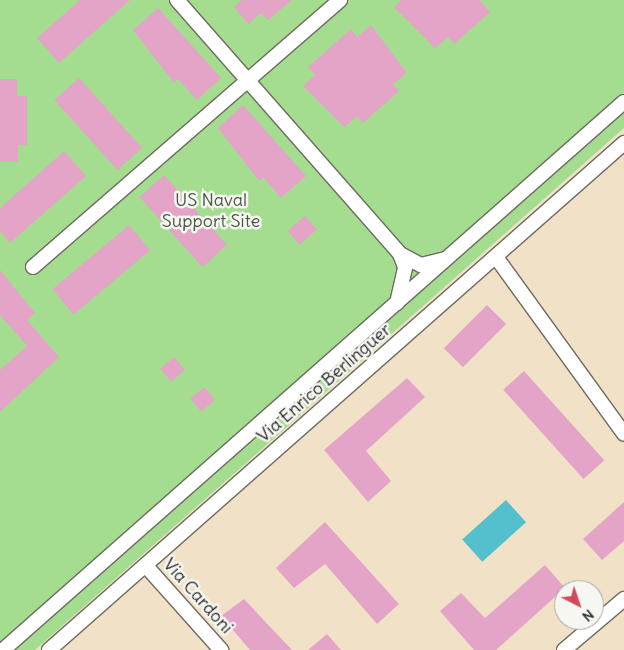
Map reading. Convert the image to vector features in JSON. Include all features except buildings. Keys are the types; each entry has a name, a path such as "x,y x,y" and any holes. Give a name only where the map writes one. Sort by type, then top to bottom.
{"street":[{"path":"177,0 400,254 405,267 397,304"},
{"path":"33,268 340,0"},
{"path":"3,650 624,102"},
{"name":"Via Enrico Berlinguer","path":"49,650 624,143"},
{"path":"400,254 421,265 449,258"},
{"path":"496,257 624,434"},
{"name":"Via Cardoni","path":"146,566 221,650"},
{"path":"564,650 624,599"}],"green space":[{"name":"US Naval Support Site","path":"0,0 624,0 624,128 35,650 0,650"}],"water":[{"path":"506,500 526,522 482,562 462,539"}]}
